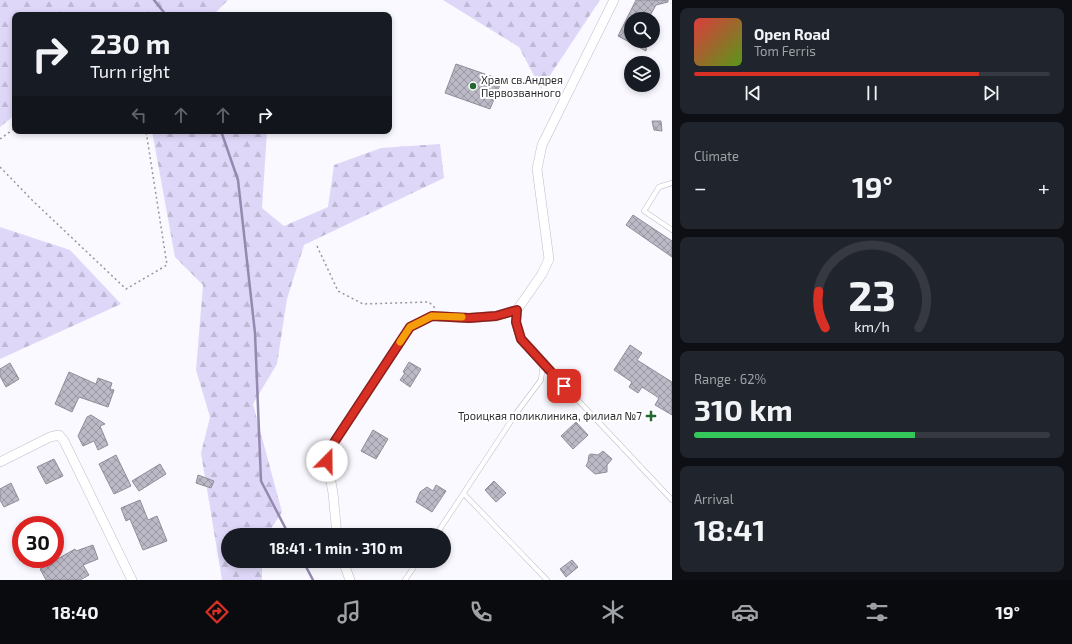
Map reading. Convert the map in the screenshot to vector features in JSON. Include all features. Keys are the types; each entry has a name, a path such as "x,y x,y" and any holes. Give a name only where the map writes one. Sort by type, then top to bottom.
{"street":[{"path":"543,363 521,339 516,322 517,310 542,274 549,259 537,169 542,145 614,0"},
{"path":"336,528 333,493 327,461 333,444 410,327 432,316 469,318 496,316 517,310"},
{"path":"0,462 50,436 59,435 64,441 132,580"},
{"path":"346,568 350,580"}],"lane":[{"path":"672,183 659,187 644,211 672,230"},
{"path":"441,528 517,412 541,380 543,363"},
{"path":"543,363 672,500"},
{"path":"464,494 547,580"},
{"path":"405,580 413,568"}],"path":[{"path":"0,139 12,130"},
{"path":"0,167 33,201 126,289 167,265 146,134"},
{"path":"317,246 338,291 363,304 429,302 443,316"}],"green space":[{"path":"0,0 228,0 216,12 12,12 12,117 0,127"},
{"path":"443,0 600,0 541,89 519,47"},
{"path":"153,134 267,134 262,208 284,226 328,207 334,165 381,148 440,144 444,178 304,245 287,299 277,364 253,404 282,512 272,528 221,528 221,568 262,568 262,580 222,580 201,453 210,417 196,370 203,285 175,257"},
{"path":"0,227 70,250 121,304 0,359"}],"building":[{"path":"636,0 668,0 668,2 656,5 652,12 630,12"},
{"path":"624,24 624,39 618,36"},
{"name":"Храм св.Андрея Первозванного","path":"456,64 502,80 490,109 445,93"},
{"path":"652,121 661,121 662,131 654,130"},
{"path":"633,215 672,241 672,257 626,225"},
{"path":"630,345 642,353 637,360 672,382 672,415 655,405 659,398 642,387 638,393 629,387 632,382 614,370"},
{"path":"409,362 421,369 410,387 400,380 405,373 403,372"},
{"path":"10,363 19,379 6,387 0,376 0,369"},
{"path":"69,372 96,384 98,378 112,383 110,389 114,390 108,407 79,397 72,412 55,404"},
{"path":"91,415 105,424 100,426 108,445 98,450 94,441 83,446 78,436 87,417"},
{"path":"576,422 588,435 573,449 561,436"},
{"path":"373,430 388,439 376,459 361,451"},
{"path":"603,451 612,459 607,465 607,472 595,474 586,466 589,455 598,455"},
{"path":"116,455 131,486 114,494 99,464"},
{"path":"54,459 63,476 46,484 37,467"},
{"path":"160,464 166,474 139,491 132,481"},
{"path":"198,475 214,481 211,488 196,483"},
{"path":"494,481 506,493 496,502 485,490"},
{"path":"11,483 19,500 4,507 0,500 0,489"},
{"path":"436,485 446,491 432,512 416,502 420,492 427,487 433,491"},
{"path":"140,500 148,520 157,516 167,541 143,550 130,519 126,521 121,508"},
{"path":"93,545 98,559 83,565 89,575 80,580 46,580 40,569 64,568 64,555 75,549 76,551"},
{"path":"572,560 578,567 566,577 560,569"}],"waterway":[{"path":"154,0 164,12"},
{"path":"222,134 238,180 255,333 261,481 285,528"},
{"path":"307,568 313,580"}],"slow traffic":[{"path":"400,342 410,327 432,316 462,317"}],"place":[{"name":"Храм св.Андрея Первозванного","path":"473,86"},
{"name":"Троицкая поликлиника, филиал №7","path":"651,416"}],"route":[{"path":"327,461 333,444 410,327 432,316 469,318 496,316 517,310 516,322 521,339 564,386"}]}
